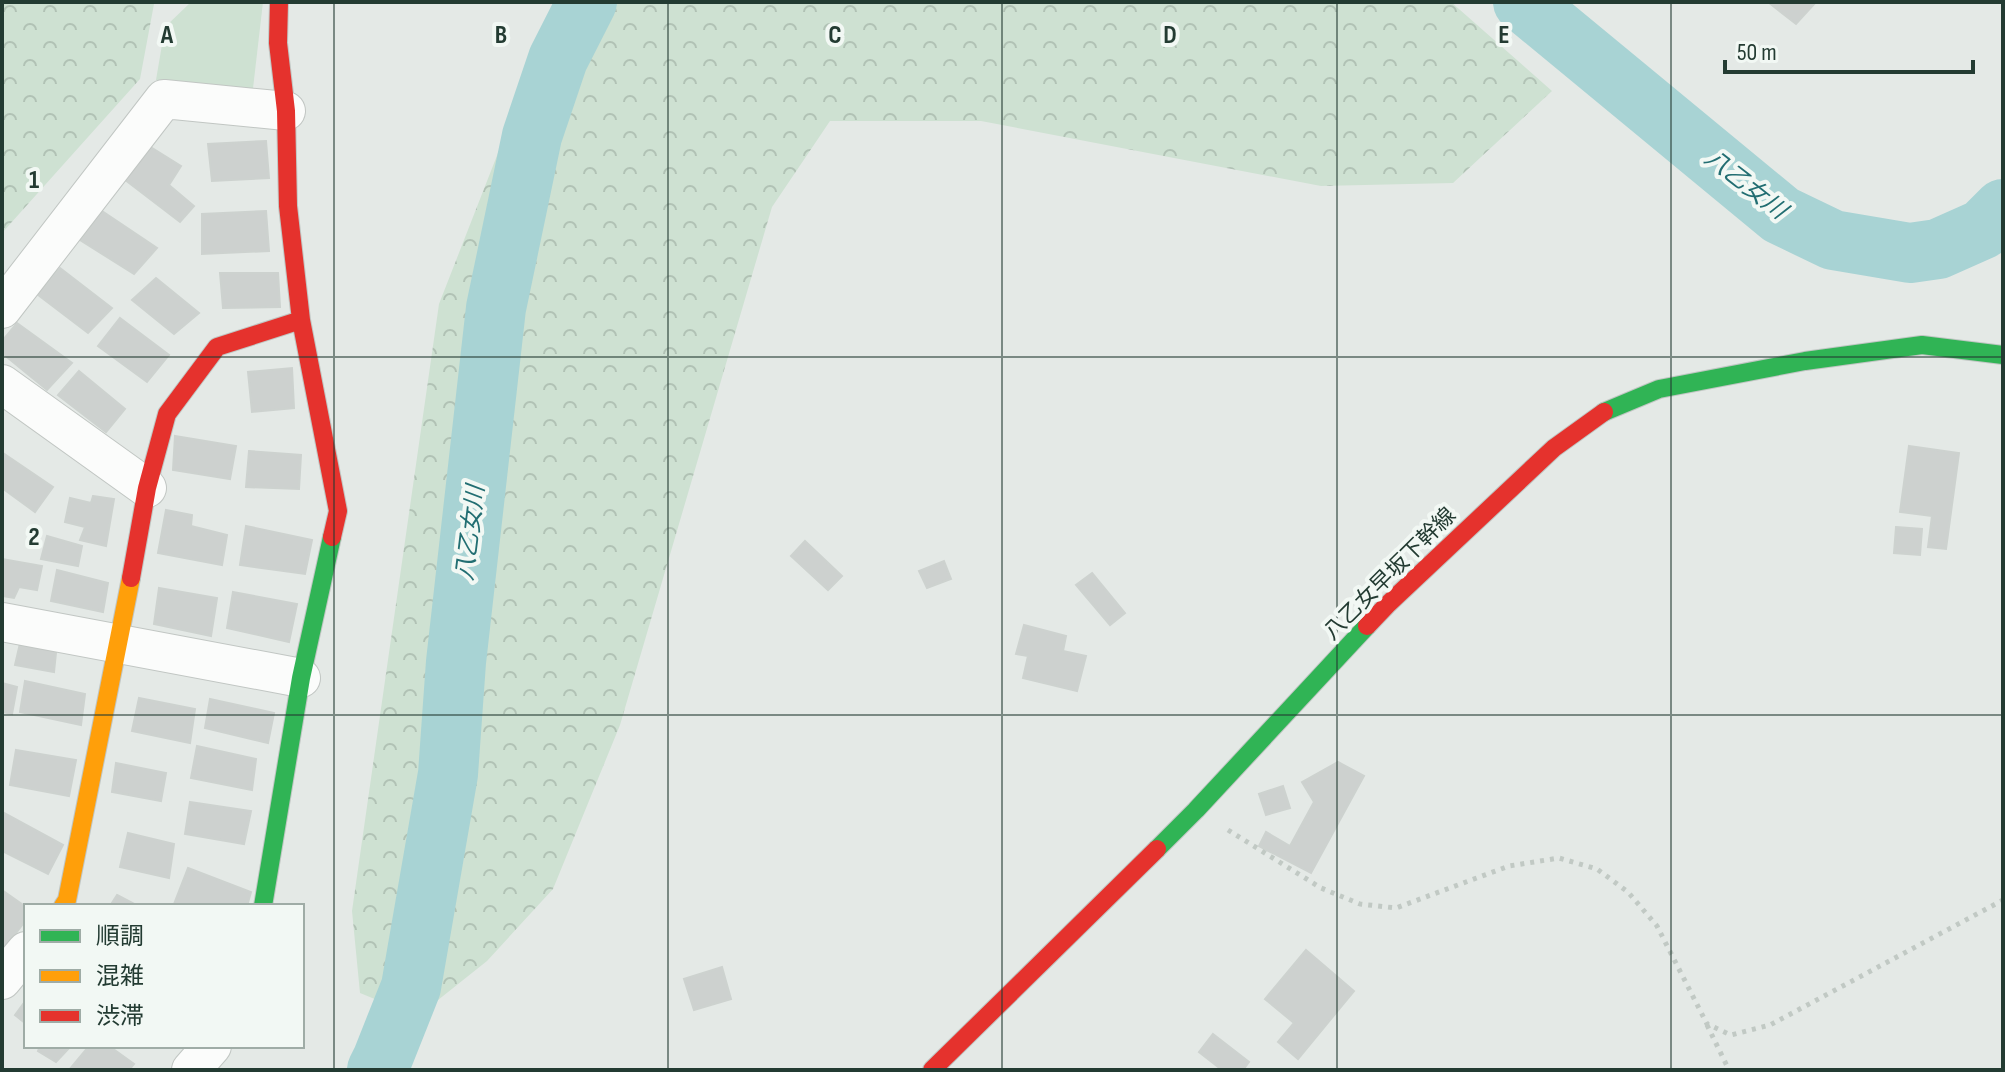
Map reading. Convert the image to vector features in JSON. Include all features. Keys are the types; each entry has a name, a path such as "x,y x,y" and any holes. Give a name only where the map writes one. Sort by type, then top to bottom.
{"street":[{"path":"263,904 301,678 338,511 301,320 288,206 286,111 278,43 279,2"},
{"path":"2,309 164,99 286,111"},
{"path":"64,904 119,644 147,488 167,414 217,347 301,320"},
{"name":"八乙女早坂下幹線","path":"932,1070 1196,810 1387,605 1554,448 1605,411 1659,389 1805,361 1922,345 2003,355"},
{"path":"2,384 147,488"},
{"path":"2,622 301,678"},
{"path":"2,980 24,953"},
{"path":"191,1070 210,1048"}],"path":[{"path":"1196,810 1321,888 1360,904 1396,908 1509,866 1559,858 1597,869 1628,892 1657,926 1729,1070"},
{"path":"1707,1024 1731,1035 1770,1025 2003,900"}],"green space":[{"path":"2,2 159,2 154,4 140,79 2,233"},
{"path":"191,2 263,2 252,97 156,80 165,27"},
{"path":"557,2 1451,2 1552,91 1453,183 1321,186 981,121 830,121 772,207 620,725 553,889 487,961 428,1008 404,1011 360,993 352,911 439,304"}],"building":[{"path":"1768,2 1816,2 1796,24"},
{"path":"266,141 269,178 212,181 208,144"},
{"path":"149,146 181,166 169,185 194,206 180,222 124,179"},
{"path":"102,211 157,248 134,274 80,240"},
{"path":"266,211 269,251 202,254 202,214"},
{"path":"60,268 112,308 88,333 37,294"},
{"path":"220,273 278,273 280,307 223,308"},
{"path":"156,278 199,313 174,334 132,300"},
{"path":"120,318 169,355 147,382 98,346"},
{"path":"17,323 72,363 47,390 2,353 2,341"},
{"path":"292,368 294,408 252,412 248,372"},
{"path":"79,371 125,409 106,432 58,395"},
{"path":"175,436 236,446 230,479 173,470"},
{"path":"1909,446 1959,453 1946,549 1928,547 1932,516 1900,512"},
{"path":"249,451 301,455 299,489 246,487"},
{"path":"3,453 53,487 35,512 2,488"},
{"path":"93,496 114,499 106,546 80,540 85,527 65,522 70,498 91,503"},
{"path":"166,510 192,515 191,526 227,535 222,565 158,553"},
{"path":"246,526 312,540 305,574 240,565"},
{"path":"1896,527 1922,529 1920,555 1894,553"},
{"path":"47,536 82,546 78,566 41,559"},
{"path":"805,541 842,576 828,590 791,556"},
{"path":"2,559 42,566 37,590 19,587 14,598 2,596"},
{"path":"944,561 951,579 927,588 919,571"},
{"path":"57,570 108,583 103,612 51,601"},
{"path":"1092,573 1125,613 1110,625 1076,585"},
{"path":"159,588 217,598 211,636 154,624"},
{"path":"233,592 297,604 289,642 227,628"},
{"path":"1024,625 1066,636 1063,651 1086,656 1077,691 1023,678 1028,656 1016,654"},
{"path":"21,639 57,643 54,672 15,665"},
{"path":"25,681 85,694 81,725 20,712"},
{"path":"2,683 17,687 12,714 2,712"},
{"path":"139,698 195,709 190,743 132,731"},
{"path":"210,699 274,713 268,743 205,728"},
{"path":"197,746 256,759 252,790 191,778"},
{"path":"16,750 76,760 69,796 10,785"},
{"path":"1338,762 1364,776 1311,873 1259,846 1266,832 1290,846 1314,802 1302,782"},
{"path":"116,763 166,773 161,801 112,792"},
{"path":"1283,786 1290,808 1266,815 1259,794"},
{"path":"190,802 251,811 244,844 185,834"},
{"path":"4,813 63,845 48,874 2,851"},
{"path":"128,833 174,844 169,878 120,867"},
{"path":"188,868 251,892 248,904 174,904"},
{"path":"2,890 24,906 24,923 6,946 2,943"},
{"path":"117,895 134,904 111,904"},
{"path":"1306,950 1354,991 1298,1059 1278,1042 1294,1023 1265,999"},
{"path":"722,967 731,999 694,1010 684,979"},
{"path":"24,1003 24,1022 15,1015"},
{"path":"1213,1034 1249,1062 1243,1070 1222,1070 1199,1052"},
{"path":"39,1048 69,1048 56,1062 38,1051"},
{"path":"87,1048 112,1048 134,1064 129,1070 69,1070"}],"waterway":[{"name":"八乙女川","path":"377,1070 411,987 448,774 456,662 496,308 532,136 558,59 587,2"},
{"name":"八乙女川","path":"1523,2 1781,215 1833,240 1910,253 1938,249 1983,229 2003,209"}],"traffic: fast":[{"path":"1604,412 1659,389 1805,361 1922,345 2003,355"},
{"path":"263,904 301,678 332,537"},
{"path":"1157,849 1367,626"}],"traffic: slow":[{"path":"64,904 131,578"}],"traffic: jam":[{"path":"279,2 278,43 286,111 288,206 301,320 338,511 332,537"},
{"path":"131,578 147,488 167,414 217,347 301,320"},
{"path":"1367,626 1554,448 1604,412"},
{"path":"932,1070 1157,849"}]}
